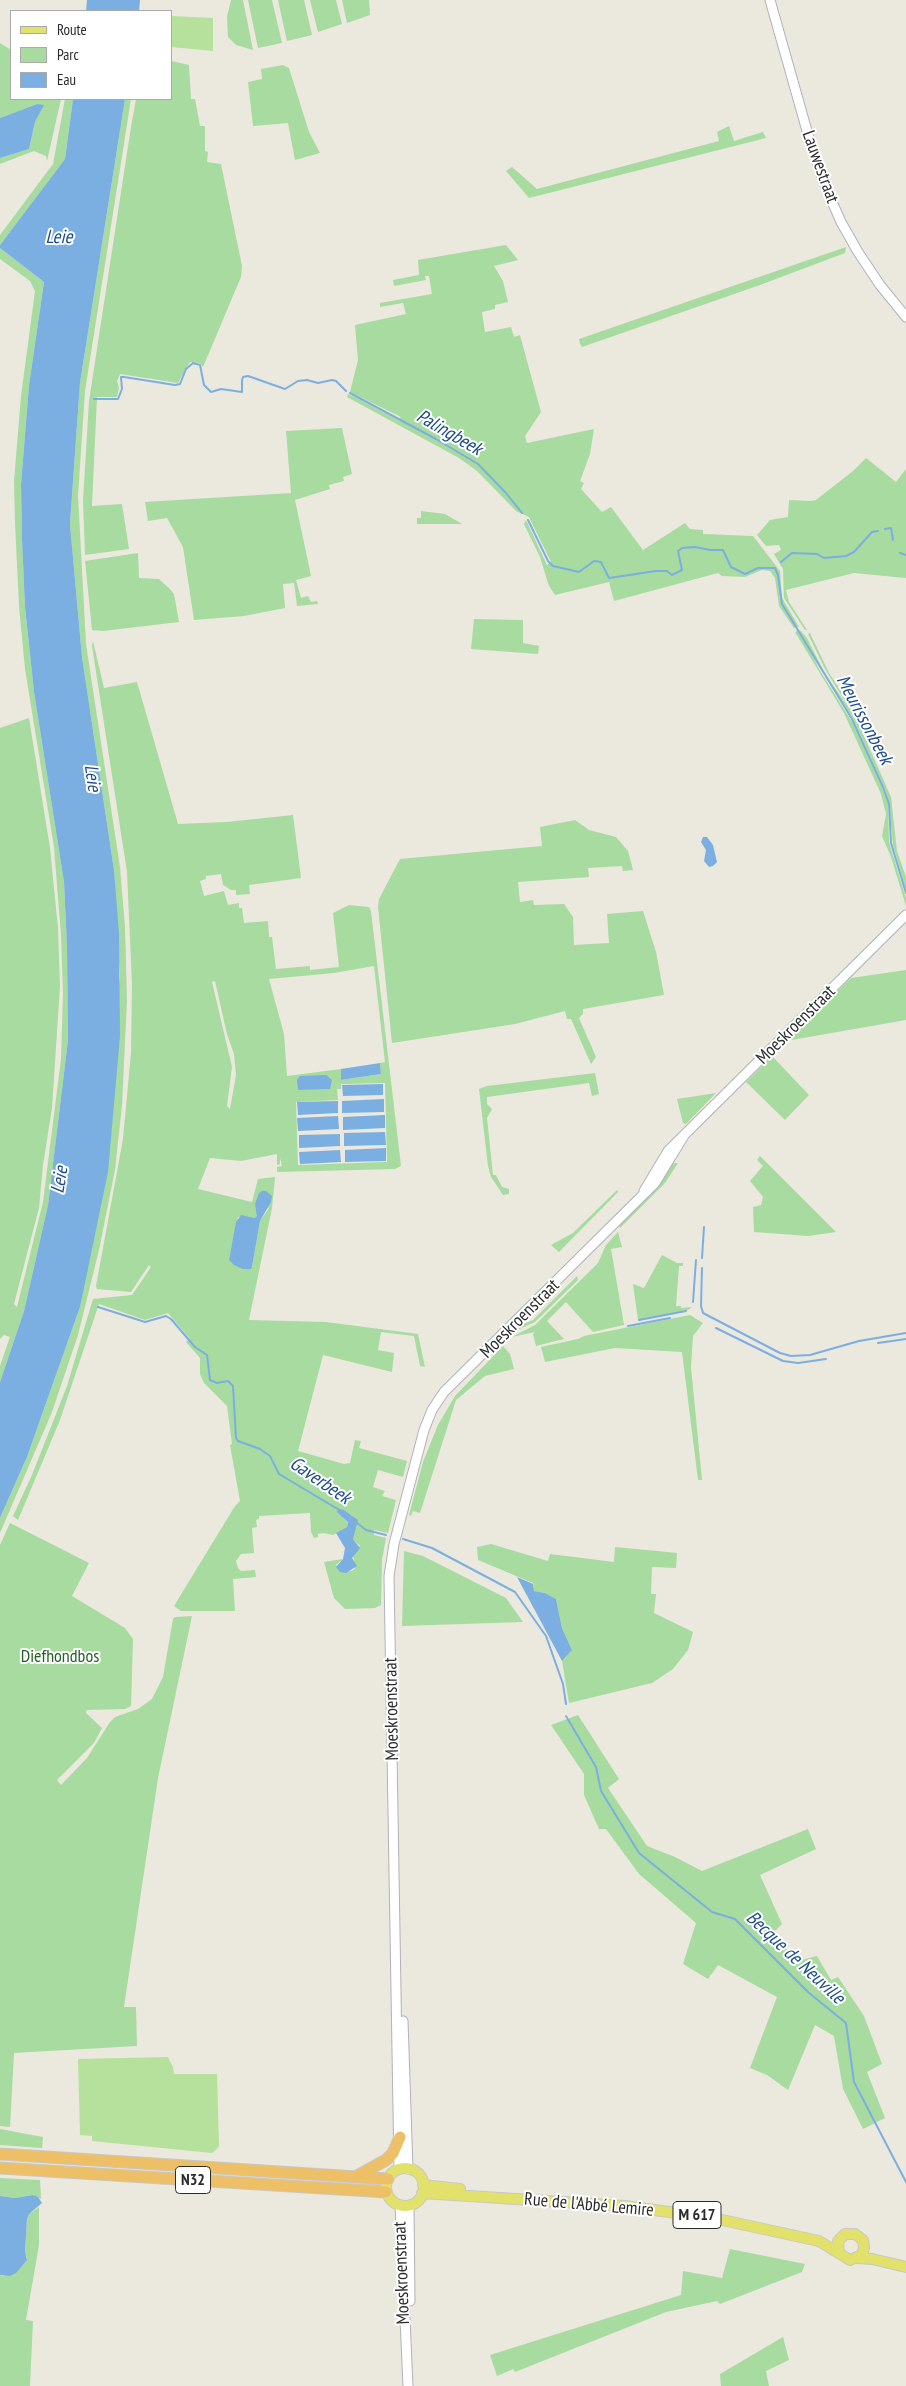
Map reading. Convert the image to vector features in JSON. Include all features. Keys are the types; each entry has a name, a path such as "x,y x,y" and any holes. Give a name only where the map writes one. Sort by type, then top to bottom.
{"highway":[{"path":"356,2177 386,2160 393,2152 400,2137"},
{"name":"N32","path":"0,2154 388,2179"},
{"name":"N32","path":"0,2168 386,2192"}],"main road":[{"name":"Lauwestraat","path":"770,0 811,145 841,222 880,285 906,317"},
{"name":"Moeskroenstraat","path":"404,2169 400,2137 389,1576 396,1536 421,1445 435,1417 464,1375 640,1200 670,1153 686,1134 906,915"},
{"name":"Moeskroenstraat","path":"397,1976 405,2046 404,2169"},
{"path":"404,2169 418,2174 423,2189 417,2201 404,2206 391,2200 386,2192 388,2179 404,2169"},
{"name":"Rue de l'Abbé Lemire","path":"423,2189 624,2200 715,2212 826,2237 855,2234 860,2237 864,2244 893,2263"},
{"name":"Rue de l'Abbé Lemire","path":"423,2189 620,2206 714,2218 818,2241 848,2260 866,2258 893,2263 906,2268"},
{"name":"Moeskroenstraat","path":"404,2206 408,2386"},
{"path":"839,2253 837,2245 842,2236"},
{"path":"857,2258 863,2253 864,2244"}],"green space":[{"path":"231,0 243,0 253,50 236,45 228,37 227,17"},
{"path":"248,0 272,0 282,43 258,48"},
{"path":"278,0 304,0 312,35 287,41"},
{"path":"310,0 336,0 342,24 318,32"},
{"path":"342,0 369,0 370,15 347,23"},
{"path":"172,16 213,18 213,51 172,47"},
{"path":"0,43 10,49 10,100 61,100 47,161 46,156 34,151 0,164 0,158 29,149 35,122 43,106 37,104 0,118"},
{"path":"172,61 189,65 191,99 195,99 200,126 205,126 205,151 208,152 207,162 221,164 242,266 241,277 203,367 200,363 190,362 178,383 120,374 117,381 119,388 117,397 97,397 92,506 122,504 129,549 85,555 83,500 89,401 136,100 172,100"},
{"path":"283,65 289,68 309,132 320,153 295,160 288,123 253,126 248,82 262,79 261,69"},
{"path":"65,100 73,100 65,159 0,245 0,235 53,164"},
{"path":"125,100 131,100 85,391 78,496 86,644 120,867 125,927 127,1000 122,1105 115,1170 99,1250 78,1335 52,1412 0,1533 0,1518 27,1457 80,1307 120,977 114,870 82,657 70,524 80,383"},
{"path":"729,126 734,141 763,132 766,138 529,198 506,171 512,167 537,189 719,141 717,132"},
{"path":"506,245 518,260 494,266 503,281 508,302 495,305 495,309 482,312 485,332 511,327 514,337 520,335 541,412 525,436 527,443 594,429 590,454 580,481 584,483 581,489 602,512 611,507 643,550 685,523 690,529 703,530 703,534 753,536 780,571 782,598 799,627 794,628 779,606 775,578 770,571 762,570 745,577 722,576 718,573 614,601 609,582 555,595 549,586 540,557 524,524 526,520 547,565 551,562 529,517 516,511 477,471 459,458 347,397 348,394 355,397 398,420 401,417 350,392 358,360 355,325 406,314 403,303 380,307 380,303 432,294 429,276 425,276 426,280 394,286 393,280 419,275 418,260"},
{"path":"846,247 845,253 760,285 582,347 580,344 579,339"},
{"path":"0,248 44,282 29,385 21,484 22,540 25,607 34,692 64,882 68,1040 48,1205 24,1311 0,1382 0,1366 10,1337 4,1335 0,1339 0,728 29,718 50,848 58,928 60,986 52,1108 43,1165 39,1208 14,1304 17,1307 43,1202 61,1059 63,994 61,935 54,847 25,669 19,606 15,523 14,481 21,396 35,291 30,281 0,259"},
{"path":"342,428 352,474 343,477 344,481 329,485 330,489 295,500 311,576 296,580 301,598 308,596 311,602 317,601 318,604 297,606 294,583 283,584 285,608 244,616 194,620 183,547 167,518 148,521 145,502 291,493 286,431"},
{"path":"866,458 896,482 906,469 906,578 854,573 786,590 789,602 807,630 805,630 784,598 783,569 774,554 781,550 779,545 766,546 757,535 770,520 788,517 789,500 816,500 853,471"},
{"path":"421,511 445,514 462,524 417,524 417,518 421,518"},
{"path":"138,553 139,578 159,579 170,589 174,594 179,622 103,631 92,630 85,561"},
{"path":"474,619 523,620 523,643 539,646 538,654 471,649"},
{"path":"800,630 807,638 825,674 849,708 825,669 808,634 810,633 829,673 853,709 850,710 857,720 891,797 897,851 906,877 906,890 893,845 889,803 885,789 853,718 821,670 808,647 819,669 854,725 882,786 888,803 889,842 906,898 906,906 891,857 882,836 886,814 881,794 844,713 795,632"},
{"path":"93,641 104,688 137,682 178,824 227,822 293,815 301,878 249,885 250,894 236,895 236,890 231,890 223,885 221,874 206,876 206,879 200,881 204,896 224,891 228,905 239,903 239,908 242,908 244,923 268,921 269,937 272,937 276,969 310,966 310,970 339,967 333,913 349,905 369,907 371,911 401,1166 395,1169 277,1172 277,1167 282,1166 280,1158 280,1164 277,1165 277,1154 241,1161 210,1158 198,1189 252,1202 258,1179 275,1177 272,1208 249,1320 326,1322 418,1334 425,1367 420,1366 414,1336 381,1332 378,1350 394,1353 392,1372 323,1355 298,1451 344,1464 350,1463 355,1440 361,1441 359,1448 407,1461 403,1477 378,1470 373,1487 385,1491 382,1496 396,1500 388,1533 374,1530 374,1535 386,1538 382,1560 381,1605 375,1608 345,1609 334,1598 324,1562 343,1559 336,1565 340,1572 351,1571 355,1569 353,1555 360,1546 353,1539 354,1517 344,1510 345,1519 348,1522 347,1527 333,1535 324,1533 318,1534 318,1537 314,1538 311,1532 310,1513 259,1516 259,1519 256,1520 257,1527 252,1528 254,1553 241,1554 236,1561 241,1571 255,1570 256,1577 233,1579 235,1611 181,1611 174,1606 235,1506 240,1501 230,1445 232,1444 227,1406 204,1383 200,1374 200,1358 186,1342 190,1339 168,1313 145,1320 99,1304 60,1420 18,1520 13,1516 32,1475 67,1386 93,1299 132,1295 151,1267 149,1265 131,1292 97,1289 123,1139 131,1053 132,984 127,872 92,646","holes":["374,966 385,1062 380,1063 381,1074 341,1080 341,1069 287,1076 284,1034 269,979 334,973","215,981 227,1034 234,1054 236,1075 230,1109 227,1106 232,1067 212,982","385,1083 387,1162 298,1165 296,1102 338,1100 337,1089 341,1089 341,1084","269,1208 260,1221 252,1267 229,1260 238,1217 254,1218 257,1216 257,1210"]},
{"path":"575,820 589,830 616,837 628,851 633,870 623,871 622,866 588,868 589,877 518,882 520,902 533,900 534,905 564,904 573,917 574,945 609,943 607,914 643,911 656,952 664,995 583,1009 583,1014 579,1018 596,1057 591,1064 571,1019 567,1019 565,1011 515,1024 392,1043 378,907 379,899 400,859 542,846 540,827"},
{"path":"906,970 906,1020 786,1041 851,978"},
{"path":"772,1056 809,1095 785,1120 746,1082"},
{"path":"595,1073 599,1094 592,1096 589,1083 487,1097 487,1104 492,1109 487,1118 493,1175 496,1175 502,1187 509,1189 509,1194 503,1195 491,1177 488,1166 479,1089 487,1086"},
{"path":"716,1093 686,1124 683,1123 677,1099"},
{"path":"760,1156 836,1232 808,1236 754,1232 753,1207 761,1205 763,1197 750,1181 763,1166 757,1160"},
{"path":"678,1163 665,1183 620,1228 619,1226 654,1189 669,1165"},
{"path":"617,1190 618,1192 559,1252 551,1245 573,1233"},
{"path":"618,1232 622,1247 611,1249 624,1325 593,1332 566,1302 547,1321 564,1339 536,1346 533,1334 542,1326 535,1332 512,1337 535,1325 593,1268 598,1263 606,1245"},
{"path":"662,1255 677,1263 683,1263 683,1266 679,1266 676,1306 681,1306 681,1308 692,1307 688,1310 638,1320 633,1284 644,1288"},
{"path":"577,1276 578,1280 535,1322 515,1331 505,1341 505,1338 518,1326 533,1320"},
{"path":"690,1315 703,1323 693,1336 691,1367 702,1480 698,1480 682,1352 615,1348 545,1362 541,1347 584,1336"},
{"path":"503,1346 510,1354 514,1369 485,1376 456,1400 420,1513 413,1511 411,1516 409,1515 423,1462 438,1425 455,1396"},
{"name":"Diefhondbos","path":"10,1523 89,1563 72,1596 125,1628 133,1639 131,1706 125,1709 87,1710 86,1713 102,1728 94,1743 57,1780 61,1785 87,1758 115,1717 138,1709 152,1699 163,1677 173,1619 175,1617 192,1616 158,1778 124,2007 136,2007 137,2046 14,2053 10,2127 0,2126 0,1545"},
{"path":"491,1544 548,1561 550,1554 614,1562 615,1547 677,1553 676,1568 652,1567 651,1594 656,1594 654,1613 693,1632 688,1650 673,1669 652,1683 569,1703 562,1661 572,1650 562,1628 556,1599 545,1593 534,1591 533,1583 478,1560 477,1547"},
{"path":"404,1551 423,1556 506,1598 523,1622 402,1626"},
{"path":"578,1715 619,1779 608,1788 647,1846 675,1857 702,1871 808,1829 816,1849 760,1875 782,1924 775,1931 782,1944 798,1961 817,1956 831,1980 838,1977 864,2016 882,2064 867,2072 885,2118 863,2129 843,2089 834,2036 815,2025 788,2090 767,2075 750,2068 777,1997 718,1965 708,1979 683,1964 696,1923 639,1874 606,1829 599,1829 584,1795 584,1774 551,1725"},
{"path":"168,2057 174,2074 217,2074 219,2146 216,2150 212,2153 92,2141 92,2136 80,2135 78,2059"},
{"path":"0,2129 43,2137 42,2148 0,2145"},
{"path":"0,2178 40,2180 41,2199 33,2195 15,2198 0,2196"},
{"path":"39,2207 39,2245 26,2320 33,2321 30,2386 0,2386 0,2275 3,2276 27,2258 25,2253 27,2219 29,2214"},
{"path":"730,2249 805,2264 802,2272 720,2304 717,2301 666,2312 515,2372 513,2369 497,2376 490,2355 681,2295 683,2271 722,2278"},
{"path":"783,2337 789,2360 766,2371 769,2386 721,2386 720,2374"}],"water":[{"path":"87,0 140,0 139,10 86,10"},
{"name":"Leie","path":"73,100 125,100 80,383 70,524 82,657 114,870 119,933 120,1036 108,1172 80,1307 27,1457 0,1518 0,1382 24,1311 48,1205 68,1040 64,882 34,692 25,607 22,540 21,484 29,385 44,282 0,248 0,245 65,159"},
{"path":"37,104 44,105 35,122 29,149 0,158 0,118"},
{"path":"703,837 707,837 713,845 717,862 713,866 709,867 704,861 706,850 701,842"},
{"path":"380,1063 381,1074 341,1080 341,1069"},
{"path":"326,1075 332,1080 330,1089 298,1090 297,1080 300,1076"},
{"path":"383,1084 383,1095 343,1096 342,1085"},
{"path":"384,1099 384,1112 342,1113 342,1101"},
{"path":"338,1101 338,1113 298,1115 297,1102"},
{"path":"385,1115 385,1128 343,1130 343,1117"},
{"path":"338,1116 339,1129 298,1131 297,1118"},
{"path":"385,1132 386,1145 344,1146 344,1133"},
{"path":"340,1134 340,1146 299,1148 299,1135"},
{"path":"386,1148 386,1161 345,1162 345,1150"},
{"path":"340,1150 341,1162 300,1164 299,1152"},
{"path":"266,1191 272,1196 271,1202 260,1221 252,1267 251,1269 243,1269 234,1265 229,1260 236,1222 241,1215 254,1218 257,1216 255,1204 259,1193"},
{"path":"338,1509 344,1510 358,1520 353,1539 360,1548 352,1558 357,1566 346,1573 340,1572 336,1567 343,1559 345,1548 336,1533 347,1527 348,1522 337,1512"},
{"path":"517,1577 533,1584 534,1591 545,1593 556,1599 562,1628 572,1650 562,1661"},
{"path":"33,2195 38,2197 42,2203 29,2214 27,2219 25,2252 27,2260 16,2273 10,2276 0,2275 0,2196 15,2198"}],"waterway":[{"name":"Palingbeek","path":"94,399 118,399 122,389 121,377 175,385 180,384 186,369 193,363 200,365 204,385 211,392 221,389 242,392 243,377 248,376 285,389 298,381 307,380 318,383 332,380 336,381 346,391"},
{"name":"Palingbeek","path":"350,393 478,464 522,513"},
{"name":"Meurissonbeek","path":"528,520 548,561 553,566 579,572 594,561 601,562 609,578 656,571 667,571 672,575 682,570 678,551 682,548 695,547 723,550 731,567 745,574 758,568 775,568 778,575 782,604 852,719 883,787 889,804 891,843 906,893"},
{"name":"Palingbeek","path":"885,529 891,528 893,540"},
{"name":"Palingbeek","path":"781,562 792,553 817,554 824,558 846,556 854,552 872,532 878,531"},
{"name":"Palingbeek","path":"900,553 906,555"},
{"path":"702,1258 704,1227"},
{"path":"693,1302 696,1260"},
{"path":"702,1268 701,1306 703,1313 780,1353 791,1356 810,1355 859,1341 906,1333"},
{"name":"Gaverbeek","path":"98,1307 145,1322 166,1316 171,1319 195,1347 207,1355 210,1380 217,1383 228,1381 233,1386 236,1438 238,1441 260,1449 270,1456 279,1474 341,1511"},
{"path":"639,1320 686,1311"},
{"path":"628,1326 670,1318"},
{"path":"716,1328 783,1361 798,1363 826,1359"},
{"path":"878,1343 906,1339"},
{"name":"Gaverbeek","path":"357,1523 366,1530 386,1535"},
{"path":"403,1539 432,1548 515,1592 546,1636 563,1684 566,1704"},
{"name":"Becque de Neuville","path":"566,1716 596,1767 601,1791 639,1853 712,1912 735,1919 808,1992 846,2023 854,2082 906,2182"}]}
